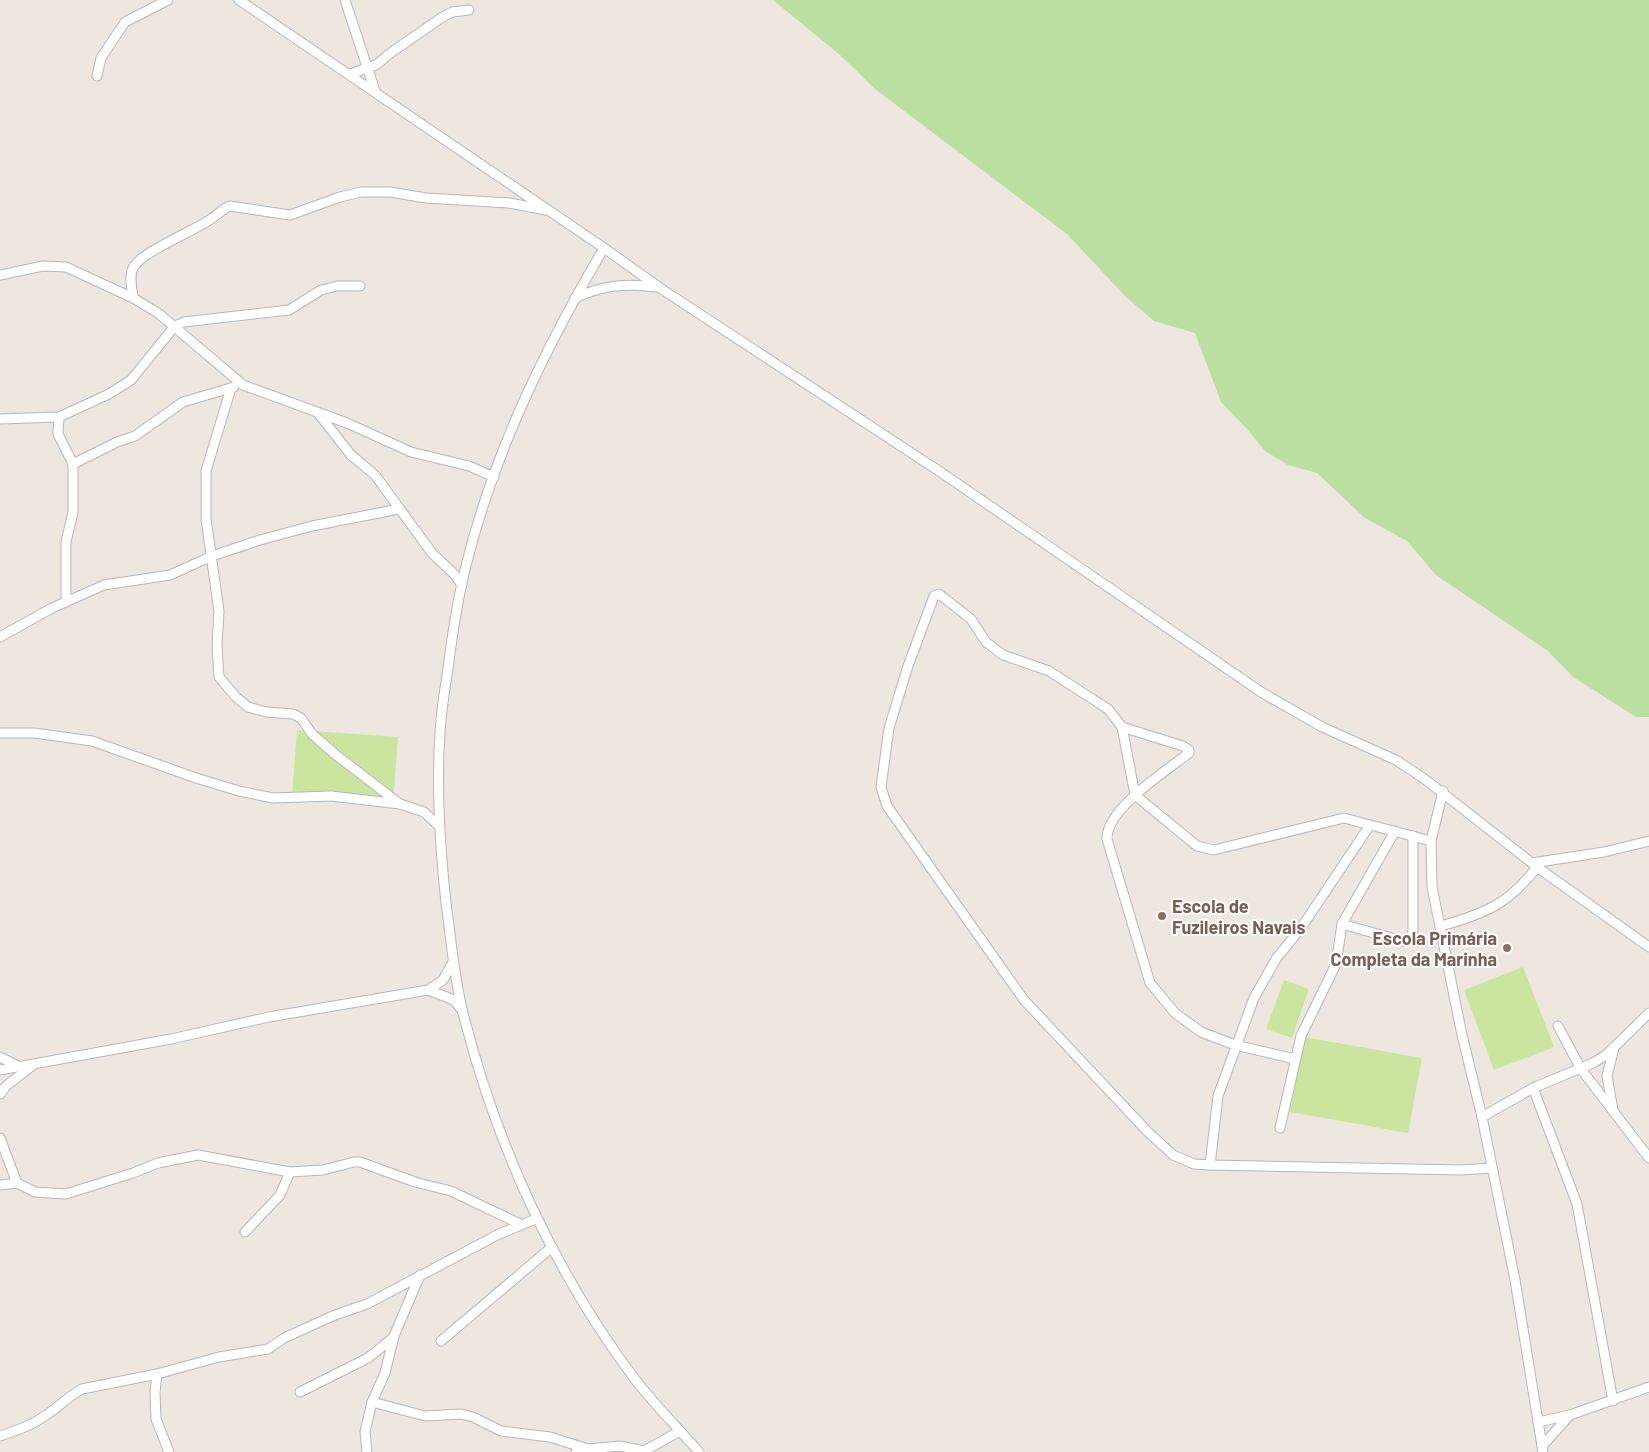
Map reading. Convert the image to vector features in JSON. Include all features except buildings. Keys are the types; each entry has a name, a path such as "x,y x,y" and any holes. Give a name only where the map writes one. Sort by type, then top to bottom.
{"street":[{"path":"97,76 101,58 125,22 168,0"},
{"path":"239,0 551,211 660,288 942,473 1261,692 1322,727 1396,760 1443,792 1535,865 1649,947"},
{"path":"346,0 375,91"},
{"path":"350,74 368,69 440,18 452,12 469,10"},
{"path":"133,298 131,282 134,266 147,254 214,218 222,209 230,206 290,215 340,197 361,192 390,192 426,198 509,203 551,211"},
{"path":"604,248 575,298 521,404 470,549 455,614 440,733 439,826 454,961 462,1010 485,1092 536,1219 594,1321 636,1381 699,1452"},
{"path":"0,275 43,266 66,267 133,298 158,313 243,385 411,452 469,466 494,477"},
{"path":"575,298 598,288 635,285 660,288"},
{"path":"0,418 59,417 126,384 175,326 197,320 289,310 321,290 337,286 360,286"},
{"path":"74,464 117,442 135,436 183,402 243,385"},
{"path":"231,388 206,471 206,519 219,611 217,645 219,677 248,707 266,712 293,714 301,718 312,734 336,755 400,804"},
{"path":"317,413 351,454 375,475 432,553 455,575 462,585"},
{"path":"59,417 58,434 74,464 73,512 66,542 66,602"},
{"path":"0,636 104,585 170,576 212,556 312,526 399,508"},
{"path":"1431,841 1344,818 1214,850 1206,849 1190,840 1135,796 1122,727 1108,709 1057,675 1003,655 986,642 971,619 939,594 934,596 908,666 889,728 880,787 887,806 1024,1000 1147,1131 1174,1155 1194,1164 1461,1170 1492,1168"},
{"path":"1122,727 1183,746 1189,750 1189,753 1135,796 1111,821 1107,830 1107,839 1150,983 1175,1013 1201,1032 1235,1045 1294,1059"},
{"path":"0,733 44,734 92,741 205,780 273,798 331,796 400,804 418,809 439,826"},
{"path":"1443,792 1431,841 1432,887 1515,1280 1543,1449"},
{"path":"418,809 430,806 439,797"},
{"path":"1210,1165 1218,1096 1235,1045 1254,998 1276,960 1370,825"},
{"path":"1280,1128 1294,1059 1301,1036 1336,964 1342,924 1395,831"},
{"path":"1342,924 1402,941 1410,938 1413,932 1413,836"},
{"path":"1441,926 1493,908 1524,882 1535,865 1649,841"},
{"path":"0,1070 171,1039 269,1017 428,990 443,980 454,961"},
{"path":"428,990 454,1000 462,1010"},
{"path":"1482,1117 1533,1088 1581,1069 1606,1055 1649,1013"},
{"path":"1558,1026 1581,1069 1649,1158"},
{"path":"1614,1047 1607,1076 1614,1113"},
{"path":"0,1057 18,1066"},
{"path":"0,1094 6,1086 36,1063"},
{"path":"1533,1088 1574,1195 1613,1401"},
{"path":"0,1138 17,1183"},
{"path":"0,1184 17,1183 35,1192 66,1194 134,1173 158,1163 198,1155 290,1172 323,1170 360,1162 415,1182 451,1191 520,1224"},
{"path":"246,1232 280,1195 290,1172"},
{"path":"0,1436 18,1431 44,1417 71,1395 82,1390 157,1374 219,1357 268,1349 284,1338 335,1315 367,1304 520,1224 536,1219"},
{"path":"441,1341 552,1247"},
{"path":"368,1452 365,1432 372,1402 385,1372 394,1336 420,1275"},
{"path":"300,1392 368,1358 394,1336"},
{"path":"157,1374 155,1392 156,1419 169,1452"},
{"path":"1538,1422 1570,1415 1649,1387"},
{"path":"372,1402 425,1416 461,1414 473,1417 501,1431 550,1437 588,1448"},
{"path":"1543,1449 1570,1415"},
{"path":"576,1452 588,1448 620,1446 644,1451 680,1431"}],"green space":[{"path":"773,0 1649,0 1649,717 1636,717 1573,677 1548,651 1436,575 1407,541 1365,518 1317,473 1288,465 1265,451 1221,402 1195,333 1154,321 1126,297 1067,234 875,89 840,55"},
{"path":"297,730 398,737 393,802 292,795"},
{"path":"1523,967 1554,1047 1494,1070 1464,990"},
{"path":"1284,980 1309,989 1292,1038 1266,1029"},
{"path":"1304,1037 1422,1058 1408,1133 1290,1112"}],"place":[{"name":"Escola de Fuzileiros Navais","path":"1162,916"},
{"name":"Escola Primária Completa da Marinha","path":"1507,948"}]}
